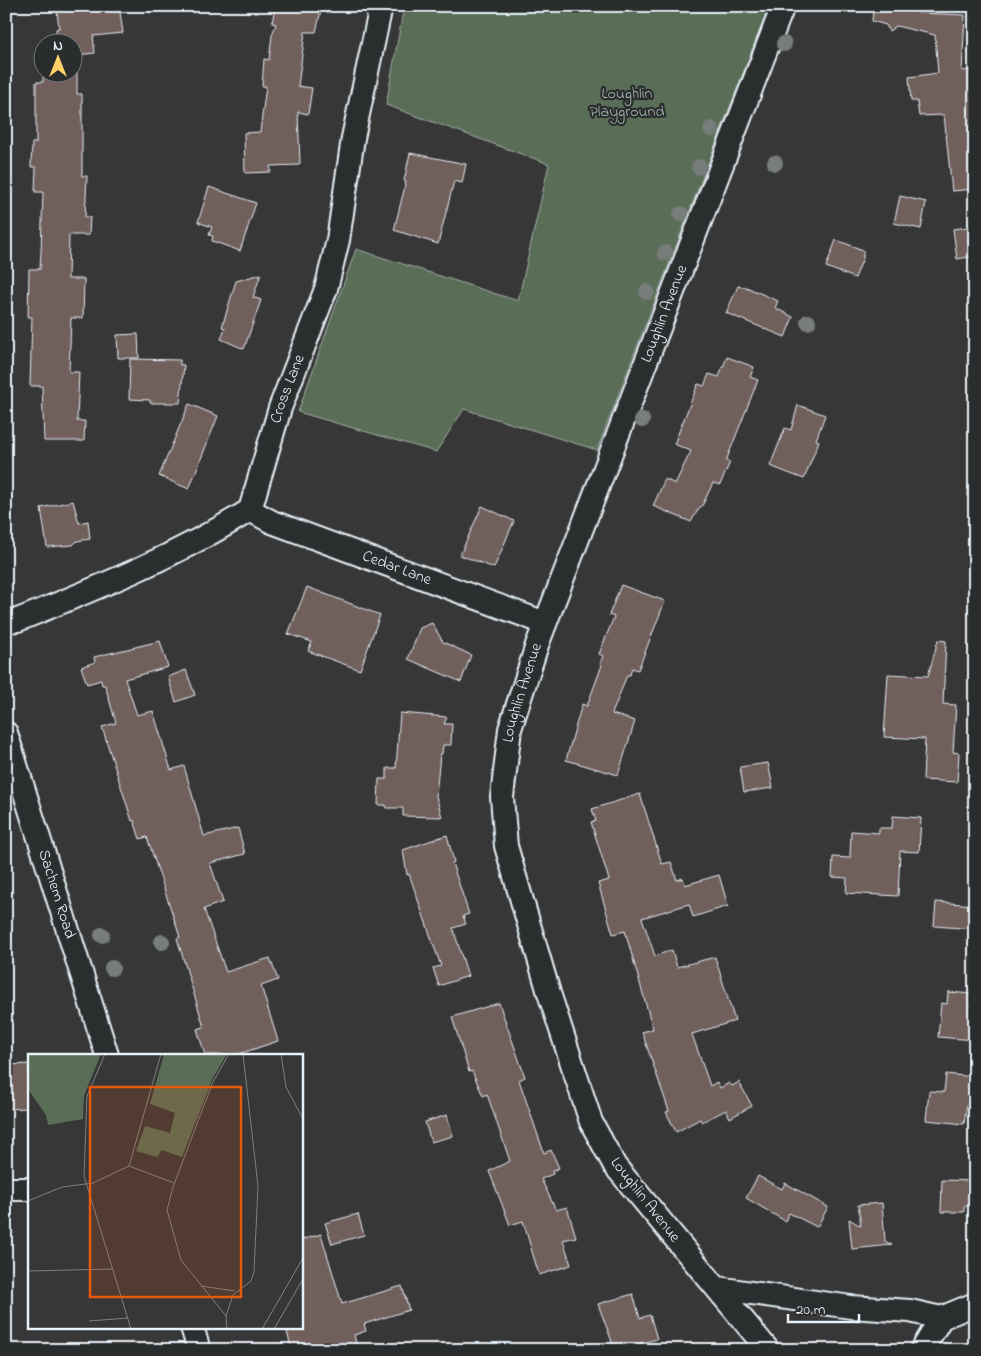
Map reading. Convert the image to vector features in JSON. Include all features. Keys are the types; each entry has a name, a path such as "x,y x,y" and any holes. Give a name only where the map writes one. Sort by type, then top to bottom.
{"street":[{"name":"Cross Lane","path":"250,510 280,408 330,273 343,212 353,138 381,6"},
{"name":"Loughlin Avenue","path":"768,1350 615,1166 591,1122 549,993 506,846 502,797 510,728 545,623 783,6"},
{"path":"6,620 27,616 154,562 213,533 250,510"},
{"name":"Cedar Lane","path":"250,510 272,522 545,623"},
{"name":"Sachem Road","path":"6,733 107,1054"},
{"path":"6,1189 28,1189"},
{"path":"717,1288 851,1307 910,1311 941,1318 975,1304"},
{"path":"922,1350 941,1318"},
{"path":"192,1328 199,1350"}],"green space":[{"name":"Loughlin Playground","path":"404,6 769,6 597,450 464,409 436,452 298,412 356,249 518,301 549,164 386,105"}],"building":[{"path":"275,6 322,6 316,32 305,32 298,86 312,88 308,114 298,112 300,163 299,165 270,166 271,172 245,173 244,133 260,132 266,86 262,86 264,59 269,60 272,35 276,24 272,23"},
{"path":"881,6 918,6 917,13 965,15 962,71 971,70 973,90 975,90 975,189 952,191 944,115 919,116 917,101 911,101 909,77 938,73 935,35 896,26 889,31 886,25 872,21 873,11 880,11"},
{"path":"93,7 120,12 123,33 93,36 95,53 82,54 82,32 56,32 56,29 59,28 57,11"},
{"path":"36,82 77,82 77,94 82,94 82,176 87,176 85,217 90,217 89,235 69,235 68,279 84,279 83,318 71,318 69,372 79,372 77,421 85,421 84,441 44,441 42,386 30,386 32,317 28,317 29,269 40,269 43,192 35,192 36,167 31,167 32,143 36,143"},
{"path":"410,153 466,164 462,183 454,181 438,244 394,230 406,182 404,181"},
{"path":"209,187 256,203 240,251 212,241 213,236 209,235 212,227 198,222"},
{"path":"900,196 926,202 921,229 894,223"},
{"path":"975,226 975,256 957,259 953,229"},
{"path":"836,240 863,250 863,258 855,278 826,267"},
{"path":"261,274 253,297 261,300 244,349 221,339 225,328 222,327 236,281"},
{"path":"738,286 746,287 778,301 775,308 793,317 785,337 726,313"},
{"path":"138,334 139,358 118,358 117,335"},
{"path":"727,357 754,367 750,377 758,380 726,461 730,462 720,485 713,483 702,506 691,522 653,506 665,479 675,484 691,451 674,444 698,384 704,386 709,374 719,377"},
{"path":"130,359 180,360 180,365 184,365 180,403 150,403 150,400 129,399"},
{"path":"189,404 218,416 189,489 159,476"},
{"path":"798,405 825,415 816,440 819,441 804,479 770,466 785,428 791,430"},
{"path":"73,501 79,523 88,521 90,539 77,541 73,545 47,547 41,508"},
{"path":"482,506 514,521 494,568 460,555"},
{"path":"621,585 665,601 638,670 632,668 630,675 627,675 612,714 635,721 618,775 566,760 582,704 587,706 602,665 600,664 603,656 599,654 614,617 609,615"},
{"path":"307,587 380,615 360,670 308,651 312,642 288,634"},
{"path":"432,623 443,642 471,655 461,682 408,659 420,628"},
{"path":"938,640 946,641 943,704 956,705 953,752 959,753 957,782 923,780 925,739 884,737 888,674 928,676"},
{"path":"160,641 168,667 125,679 137,715 153,711 171,770 184,766 204,836 238,828 245,854 210,863 223,902 204,909 226,972 270,958 278,980 261,986 278,1041 239,1054 205,1054 197,1029 204,1027 177,938 180,937 147,837 140,839 134,820 132,821 102,727 116,723 105,685 102,685 101,680 87,684 81,667 95,662 94,657"},
{"path":"186,670 195,695 176,702 168,677"},
{"path":"400,713 447,717 444,724 452,724 451,745 443,745 442,754 440,754 436,796 442,817 403,816 403,808 386,808 386,805 378,805 379,779 387,779 387,768 396,768"},
{"path":"768,763 773,788 744,792 740,767"},
{"path":"640,794 662,864 671,862 677,880 683,878 685,885 719,875 728,906 693,917 689,904 642,918 655,956 672,950 677,967 715,957 735,1021 692,1034 710,1086 717,1082 720,1088 729,1083 732,1086 739,1082 752,1106 730,1118 726,1110 702,1122 700,1119 676,1132 666,1112 669,1111 642,1032 653,1029 625,931 613,934 598,883 609,880 591,822 596,821 592,809"},
{"path":"893,816 921,818 919,852 900,851 898,896 846,893 847,878 832,877 833,857 850,858 851,831 879,833 879,828 892,828"},
{"path":"447,835 454,862 452,863 469,914 463,916 466,924 453,928 468,976 439,986 433,968 441,966 409,874 407,875 403,850"},
{"path":"936,902 975,905 975,929 934,926"},
{"path":"948,992 972,994 971,1006 975,1006 975,1040 938,1037 941,1003 947,1004"},
{"path":"499,1003 525,1077 519,1080 544,1153 551,1150 559,1168 552,1171 553,1174 541,1179 556,1210 567,1207 576,1237 563,1240 571,1265 539,1275 523,1221 510,1225 489,1171 510,1161 487,1094 483,1096 472,1071 469,1072 452,1017"},
{"path":"28,1064 28,1108 6,1109 7,1065"},
{"path":"946,1074 974,1077 971,1103 967,1103 964,1124 926,1120 929,1091 944,1092"},
{"path":"447,1115 453,1136 431,1142 425,1122"},
{"path":"758,1176 782,1189 785,1183 828,1207 817,1227 789,1213 785,1221 746,1198"},
{"path":"942,1180 975,1181 975,1207 964,1206 964,1212 941,1212"},
{"path":"882,1203 885,1241 892,1245 852,1249 849,1219 861,1226 858,1205"},
{"path":"358,1214 364,1235 332,1244 325,1223"},
{"path":"321,1234 342,1304 402,1286 409,1310 364,1324 366,1331 354,1335 358,1350 292,1350 287,1332 302,1328 302,1240"},
{"path":"633,1294 640,1318 650,1315 657,1339 615,1350 598,1304"}]}
